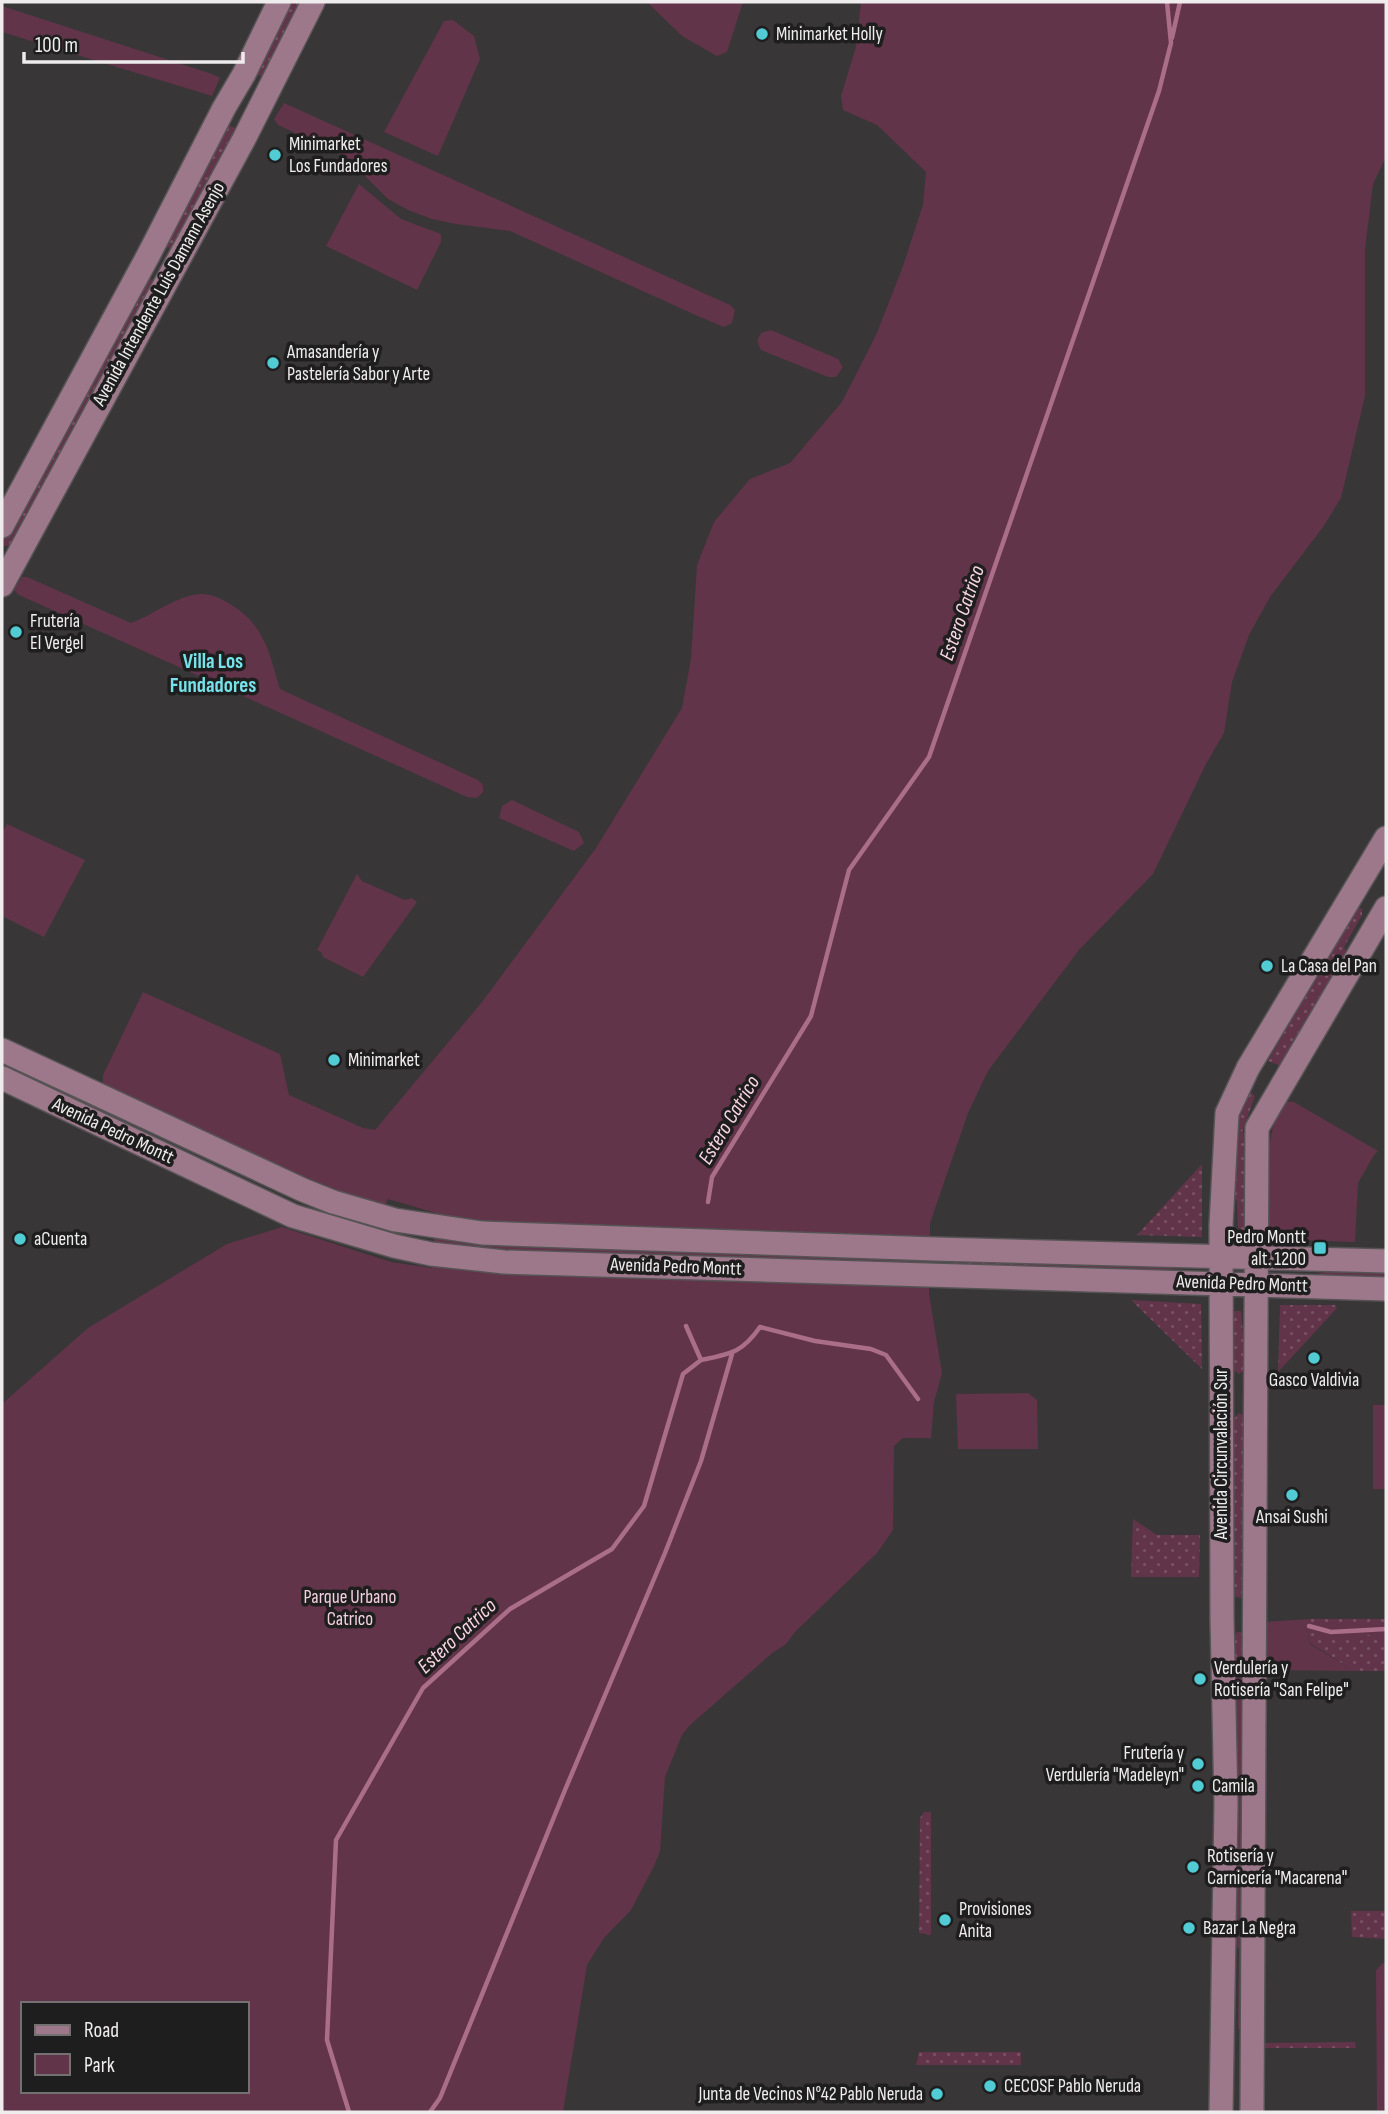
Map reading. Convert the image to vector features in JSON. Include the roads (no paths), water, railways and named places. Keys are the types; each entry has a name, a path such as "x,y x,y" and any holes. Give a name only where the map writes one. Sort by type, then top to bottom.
{"main road":[{"name":"Avenida Intendente Luis Damann Asenjo","path":"2,526 149,254 279,2"},
{"name":"Avenida Intendente Luis Damann Asenjo","path":"2,585 244,139 313,2"},
{"name":"Avenida Circunvalación Sur","path":"1221,2112 1226,1817 1222,1618 1221,1283 1227,1113 1248,1068 1386,838"},
{"name":"Avenida Circunvalación Sur","path":"1252,2112 1257,1128 1386,908"},
{"name":"Avenida Pedro Montt","path":"2,1050 303,1190 363,1212 424,1226 482,1233 1386,1261"},
{"name":"Avenida Pedro Montt","path":"2,1078 293,1216 360,1238 431,1254 504,1262 1386,1289"}],"waterway":[{"name":"Estero Catrico","path":"708,1202 712,1177 811,1016 849,870 929,757 1159,91 1171,43 1167,2"},
{"path":"1172,38 1180,2"},
{"name":"Estero Catrico","path":"349,2112 327,2040 336,1840 423,1688 510,1609 612,1549 644,1506 683,1374 701,1360 686,1326"},
{"path":"701,1360 735,1351 760,1327 815,1341 871,1349 886,1355 918,1399"},
{"path":"430,2112 440,2098 665,1553 701,1461 732,1354"},
{"path":"1309,1626 1331,1632 1386,1629"}],"place":[{"name":"Minimarket Holly","path":"762,34"},
{"name":"Minimarket Los Fundadores","path":"275,155"},
{"name":"Amasandería y Pastelería Sabor y Arte","path":"273,363"},
{"name":"Frutería El Vergel","path":"16,632"},
{"name":"La Casa del Pan","path":"1267,966"},
{"name":"Minimarket","path":"334,1060"},
{"name":"aCuenta","path":"20,1239"},
{"name":"Pedro Montt alt. 1200","path":"1320,1248"},
{"name":"Gasco Valdivia","path":"1314,1358"},
{"name":"Ansai Sushi","path":"1292,1495"},
{"name":"Verdulería y Rotisería \"San Felipe\"","path":"1200,1679"},
{"name":"Frutería y Verdulería \"Madeleyn\"","path":"1198,1764"},
{"name":"Camila","path":"1198,1786"},
{"name":"Rotisería y Carnicería \"Macarena\"","path":"1193,1867"},
{"name":"Provisiones Anita","path":"945,1920"},
{"name":"Bazar La Negra","path":"1189,1928"},
{"name":"CECOSF Pablo Neruda","path":"990,2086"},
{"name":"Junta de Vecinos N°42 Pablo Neruda","path":"937,2094"}],"district":[{"name":"Villa Los Fundadores","path":"213,673"}],"park label":[{"name":"Parque Urbano Catrico","path":"350,1608"}]}
